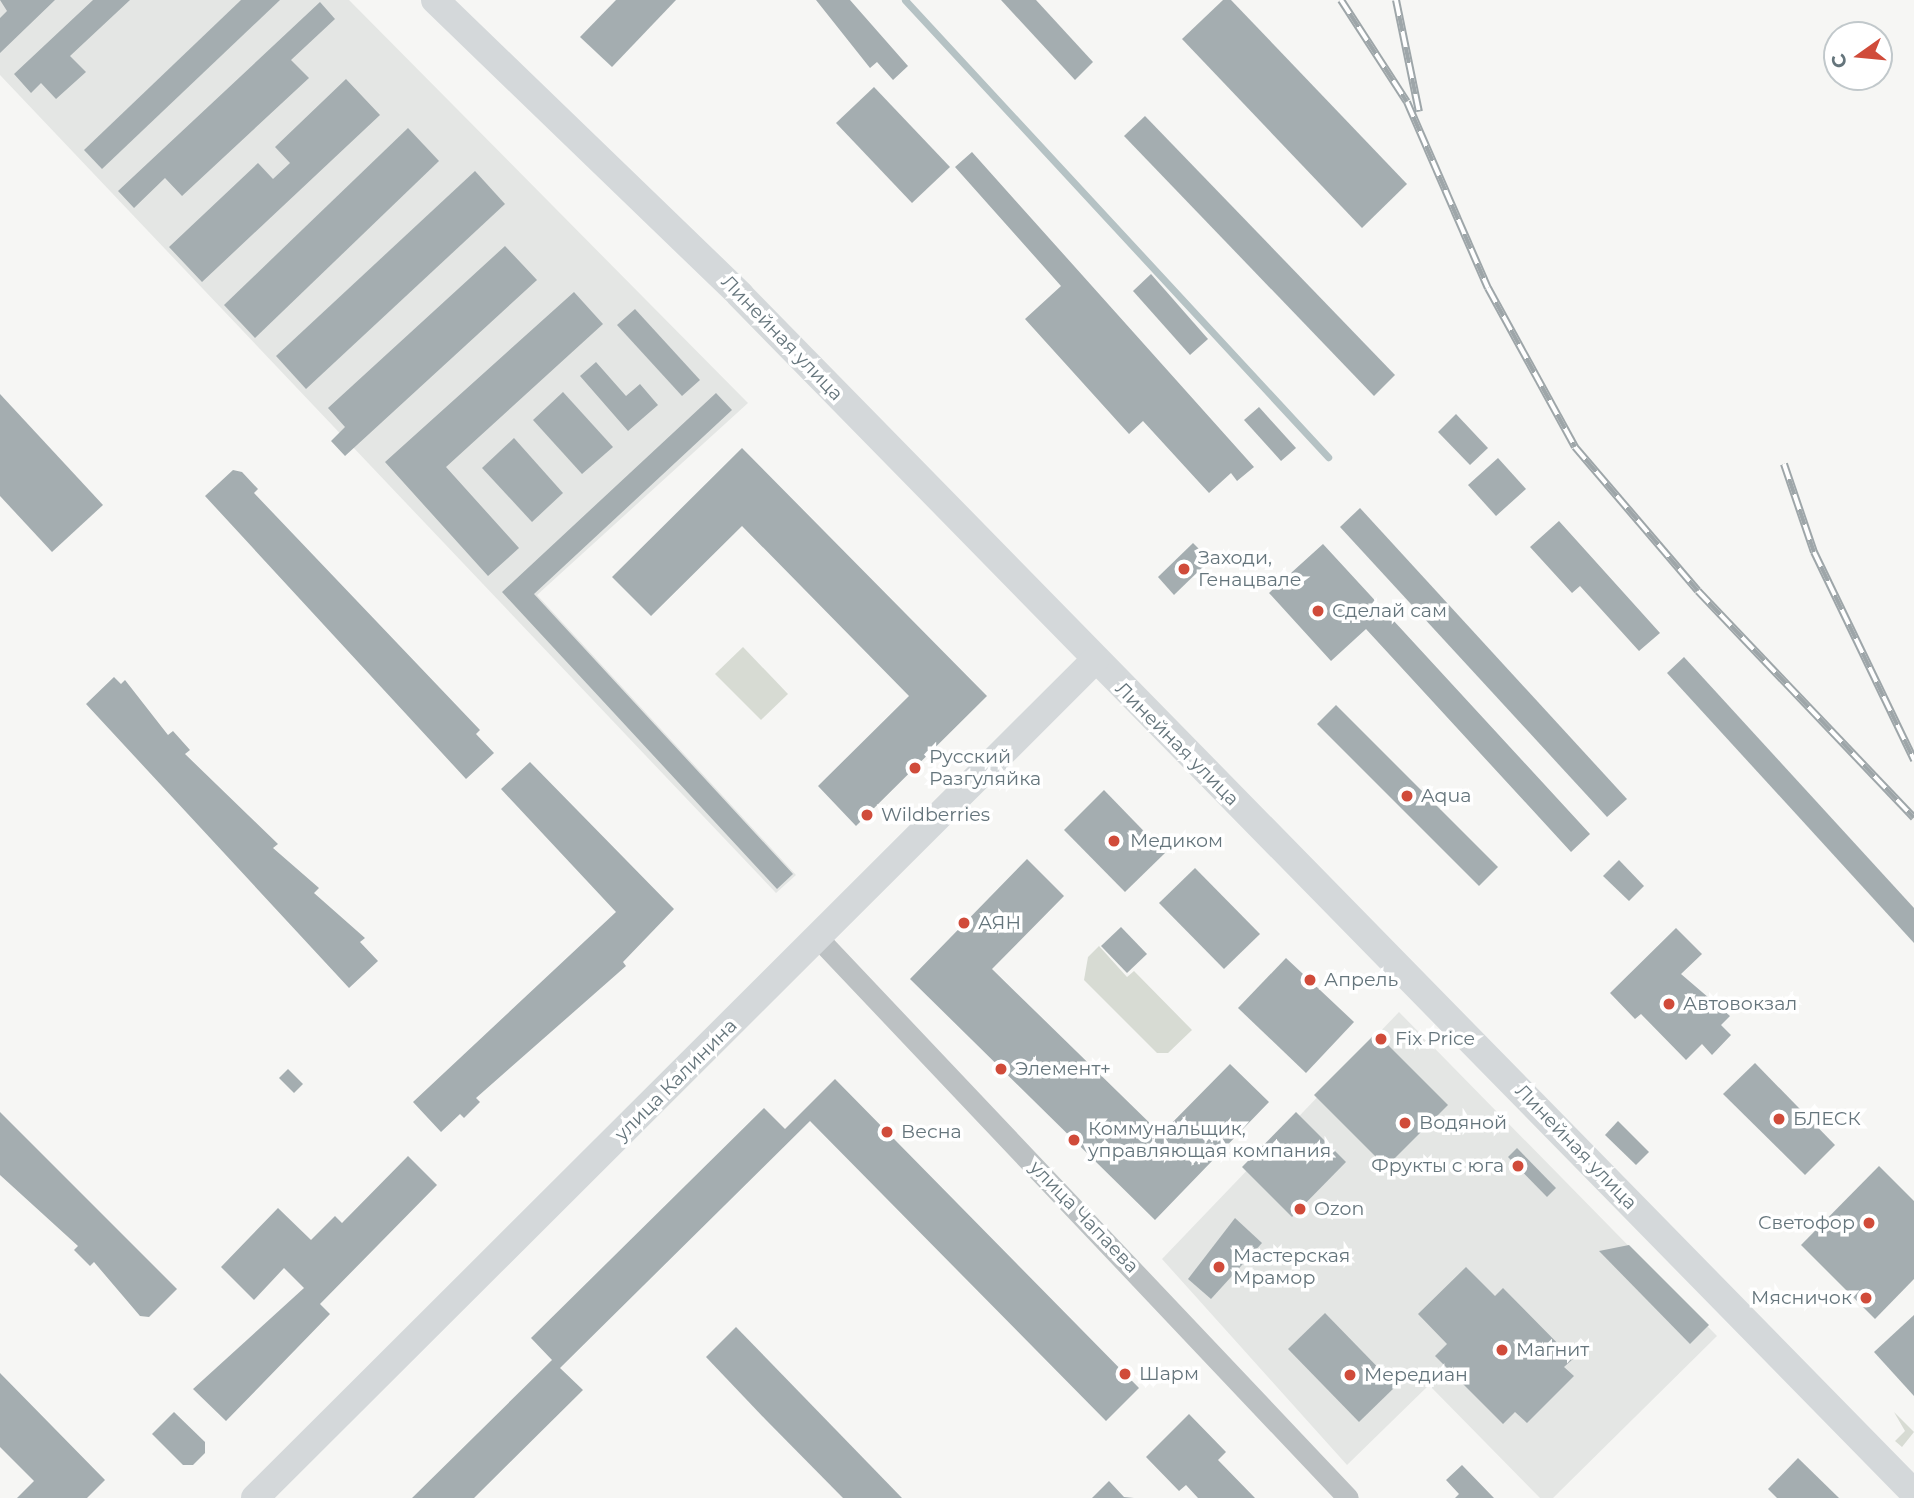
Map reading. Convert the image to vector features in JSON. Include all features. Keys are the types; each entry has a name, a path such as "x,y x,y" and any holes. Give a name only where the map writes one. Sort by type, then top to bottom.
{"main road":[{"name":"Линейная улица","path":"435,0 740,295 1914,1493"},
{"name":"улица Калинина","path":"255,1498 1095,660"}],"street":[{"name":"улица Чапаева","path":"817,937 1348,1498"}],"shaded area":[{"path":"0,0 349,0 748,403 537,595 796,875 776,893 0,75"},
{"path":"743,647 788,694 761,720 715,674"},
{"path":"1099,946 1127,977 1134,971 1192,1030 1168,1053 1157,1053 1084,980 1088,957"},
{"path":"1399,1012 1717,1336 1553,1498 1540,1498 1429,1385 1347,1465 1162,1259"},
{"path":"1894,1412 1914,1432 1902,1447 1895,1441 1905,1431"}],"building":[{"path":"0,0 55,0 0,53 0,18 7,11"},
{"path":"93,0 130,0 70,56 86,72 56,99 41,83 31,93 14,74"},
{"path":"241,0 280,0 102,169 84,150"},
{"path":"616,0 676,0 612,67 580,37"},
{"path":"816,0 850,0 908,66 893,80 877,62 870,68"},
{"path":"1001,0 1036,0 1093,62 1075,80"},
{"path":"1223,0 1231,0 1407,184 1362,228 1182,39"},
{"path":"320,2 335,19 291,60 309,78 182,196 165,178 134,208 118,191"},
{"path":"346,79 380,115 202,282 169,247 258,163 273,179 290,163 275,147"},
{"path":"874,87 950,167 912,203 836,123"},
{"path":"1145,116 1395,375 1374,396 1124,136"},
{"path":"408,128 439,161 255,338 224,305"},
{"path":"972,152 1254,467 1237,481 1231,473 1209,493 1143,421 1129,434 1025,319 1061,286 955,167"},
{"path":"475,171 505,204 306,389 276,356"},
{"path":"505,246 537,280 345,456 331,441 345,427 328,408"},
{"path":"1151,274 1208,339 1190,355 1133,291"},
{"path":"574,292 603,324 446,467 519,548 488,576 385,462"},
{"path":"635,309 700,380 682,396 617,325"},
{"path":"596,362 626,396 640,384 658,405 628,431 580,376"},
{"path":"563,392 613,447 582,474 533,420"},
{"path":"716,393 732,410 534,594 793,874 777,889 502,592"},
{"path":"0,394 103,505 52,552 0,496"},
{"path":"1259,407 1296,448 1281,461 1244,420"},
{"path":"1456,414 1488,448 1470,465 1438,432"},
{"path":"514,438 563,493 532,522 482,468"},
{"path":"742,448 987,696 856,826 818,786 909,696 742,526 651,616 612,577"},
{"path":"1498,458 1526,489 1496,516 1468,485"},
{"path":"233,470 242,472 258,489 254,493 480,730 476,734 494,753 466,779 205,496"},
{"path":"1360,508 1627,799 1607,817 1340,527"},
{"path":"1559,521 1660,633 1639,651 1580,586 1572,593 1530,547"},
{"name":"Заходи, Генацвале","path":"1193,543 1210,560 1174,595 1158,577"},
{"path":"1323,544 1590,834 1571,852 1366,629 1331,661 1269,593"},
{"path":"1684,657 1914,908 1914,943 1667,673"},
{"path":"114,677 121,684 125,680 168,735 173,731 190,750 185,754 278,844 273,848 319,888 314,893 365,938 360,942 378,961 349,988 86,704"},
{"name":"Aqua","path":"1336,705 1498,867 1479,886 1317,724"},
{"path":"530,762 674,909 623,962 626,966 476,1098 480,1102 464,1118 460,1114 441,1132 413,1102 616,912 501,789"},
{"name":"Медиком","path":"1104,790 1165,853 1125,892 1064,830"},
{"path":"1027,859 1064,896 992,969 1161,1134 1230,1064 1269,1102 1155,1220 910,979"},
{"path":"1619,860 1644,886 1629,901 1603,876"},
{"name":"Медиком","path":"1195,868 1260,934 1224,969 1159,903"},
{"path":"1121,927 1147,954 1127,973 1101,946"},
{"name":"Автовокзал","path":"1676,928 1702,954 1681,974 1730,1016 1721,1025 1731,1035 1712,1055 1702,1044 1686,1060 1641,1014 1635,1019 1610,993"},
{"path":"1286,958 1354,1022 1306,1073 1238,1008"},
{"path":"1376,1033 1448,1105 1386,1167 1314,1095"},
{"name":"БЛЕСК","path":"1755,1063 1835,1145 1805,1175 1723,1094"},
{"path":"288,1069 303,1084 294,1093 279,1078"},
{"path":"835,1079 1139,1388 1106,1421 810,1121 560,1368 583,1390 474,1498 412,1498 552,1360 531,1338 764,1108 785,1129"},
{"path":"0,1112 177,1289 149,1317 140,1316 94,1262 90,1266 74,1250 78,1246 0,1175"},
{"path":"1296,1112 1346,1162 1292,1217 1242,1167"},
{"path":"1618,1121 1649,1152 1636,1165 1605,1135"},
{"path":"1517,1148 1556,1188 1547,1197 1508,1157"},
{"path":"408,1156 437,1185 320,1304 330,1314 226,1421 193,1389 304,1288 284,1268 254,1300 221,1267 278,1208 311,1240 335,1216 342,1223"},
{"name":"Светофор","path":"1879,1166 1914,1201 1914,1279 1875,1319 1801,1245"},
{"name":"Мастерская Мрамор","path":"1235,1218 1262,1243 1211,1299 1188,1279"},
{"path":"1629,1245 1709,1325 1690,1344 1599,1251"},
{"name":"Магнит","path":"1466,1267 1495,1296 1503,1288 1573,1359 1564,1367 1574,1376 1527,1423 1515,1412 1503,1424 1435,1356 1447,1344 1418,1314"},
{"name":"Мередиан","path":"1325,1313 1396,1386 1359,1422 1288,1349"},
{"path":"1914,1315 1914,1396 1874,1352"},
{"path":"736,1327 902,1498 843,1498 766,1420 706,1357"},
{"path":"0,1373 105,1480 87,1498 17,1498 34,1481 0,1447"},
{"path":"174,1412 205,1442 205,1453 193,1465 183,1465 152,1434"},
{"path":"1189,1414 1226,1452 1218,1460 1255,1498 1198,1498 1186,1485 1179,1491 1146,1457"},
{"path":"1798,1458 1839,1498 1777,1498 1768,1489"},
{"path":"1462,1465 1494,1498 1455,1498 1459,1494 1446,1480"},
{"path":"1109,1481 1124,1497 1134,1498 1092,1498"}],"waterway":[{"path":"905,0 1328,457"}],"railway":[{"path":"1341,0 1407,102 1488,288 1575,447 1698,591 1914,818"},
{"path":"1396,0 1419,112"},
{"path":"1784,464 1814,552 1914,760"}],"place":[{"name":"Заходи, Генацвале","path":"1184,569"},
{"name":"Сделай сам","path":"1318,611"},
{"name":"Русский Разгуляйка","path":"915,768"},
{"name":"Aqua","path":"1407,796"},
{"name":"Wildberries","path":"867,815"},
{"name":"Медиком","path":"1114,841"},
{"name":"АЯН","path":"964,923"},
{"name":"Апрель","path":"1310,980"},
{"name":"Автовокзал","path":"1669,1004"},
{"name":"Fix Price","path":"1381,1039"},
{"name":"Элемент+","path":"1001,1069"},
{"name":"БЛЕСК","path":"1779,1119"},
{"name":"Водяной","path":"1405,1123"},
{"name":"Весна","path":"887,1132"},
{"name":"Коммунальщик, управляющая компания","path":"1074,1140"},
{"name":"Фрукты с юга","path":"1518,1166"},
{"name":"Ozon","path":"1300,1209"},
{"name":"Светофор","path":"1869,1223"},
{"name":"Мастерская Мрамор","path":"1219,1267"},
{"name":"Мясничок","path":"1866,1298"},
{"name":"Магнит","path":"1502,1350"},
{"name":"Шарм","path":"1125,1374"},
{"name":"Мередиан","path":"1350,1375"}]}
